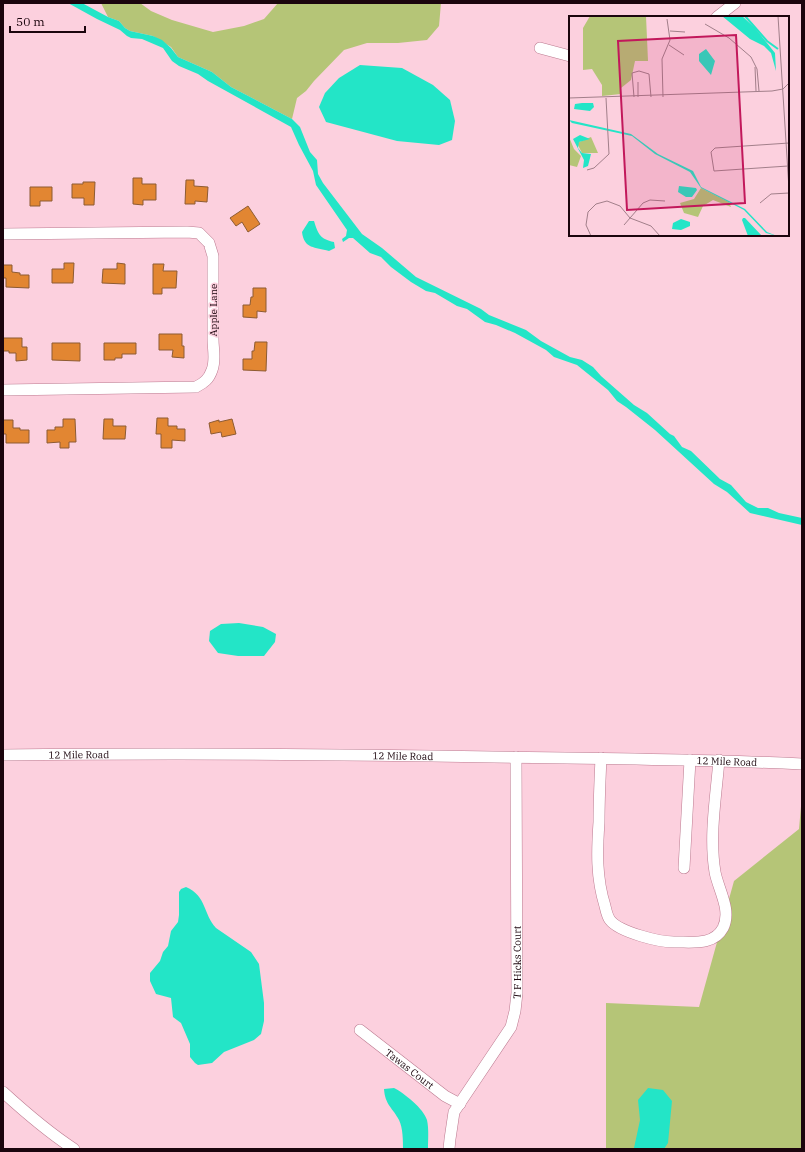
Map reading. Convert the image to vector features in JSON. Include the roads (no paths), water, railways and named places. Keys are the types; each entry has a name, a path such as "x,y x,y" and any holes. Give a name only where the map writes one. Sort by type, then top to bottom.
{"street":[{"path":"718,16 735,3"},
{"path":"540,48 569,56"},
{"name":"Apple Lane","path":"3,234 146,233 176,231 199,234 209,243 213,256 214,362 207,380 203,384 196,387 3,390"},
{"name":"12 Mile Road","path":"3,756 212,754 516,757 720,760 802,764"},
{"name":"T F Hicks Court","path":"449,1149 454,1112 511,1027 515,1011 517,967 516,757"},
{"path":"601,758 597,864 602,898 608,918 614,924 653,940 671,942 706,941 718,935 724,926 726,913 715,873 713,853 720,760"},
{"path":"684,868 690,760"},
{"name":"Tawas Court","path":"360,1030 445,1096 460,1104"},
{"path":"3,1092 50,1133 74,1149"}]}
